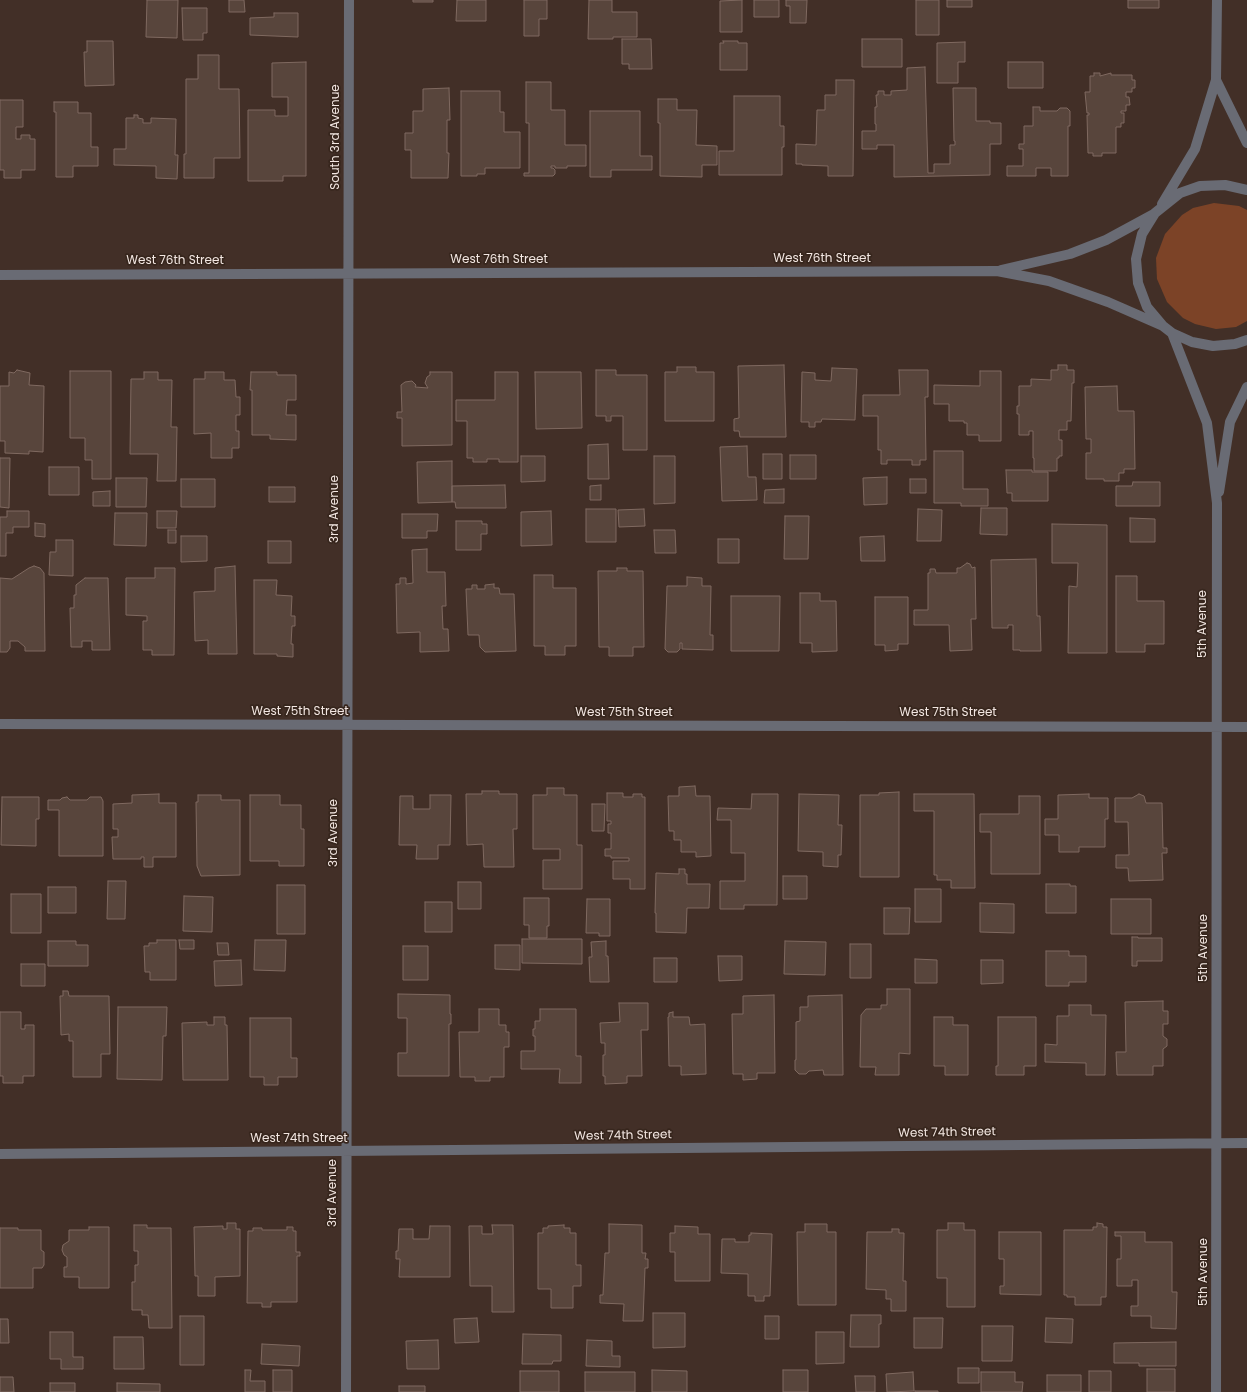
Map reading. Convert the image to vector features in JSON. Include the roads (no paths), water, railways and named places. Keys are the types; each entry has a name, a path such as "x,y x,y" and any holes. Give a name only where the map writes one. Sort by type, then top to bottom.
{"street":[{"name":"South 3rd Avenue","path":"349,0 349,274"},
{"path":"1217,0 1216,80 1195,149 1142,234 1136,258 1138,283 1147,307 1163,326 1172,332 1192,342 1213,346 1235,344 1247,340"},
{"path":"1216,80 1247,143"},
{"path":"1157,211 1180,193 1200,186 1225,185 1247,190"},
{"name":"West 76th Street","path":"997,271 1070,254 1106,240 1157,211"},
{"name":"West 76th Street","path":"0,275 997,271 1049,281 1108,302 1163,326"},
{"name":"3rd Avenue","path":"346,1392 349,274"},
{"name":"5th Avenue","path":"1172,332 1207,423 1217,503 1216,1392"},
{"name":"5th Avenue","path":"1217,503 1230,422 1247,387"},
{"name":"West 75th Street","path":"0,724 1247,727"},
{"name":"West 74th Street","path":"0,1154 1247,1143"}]}
